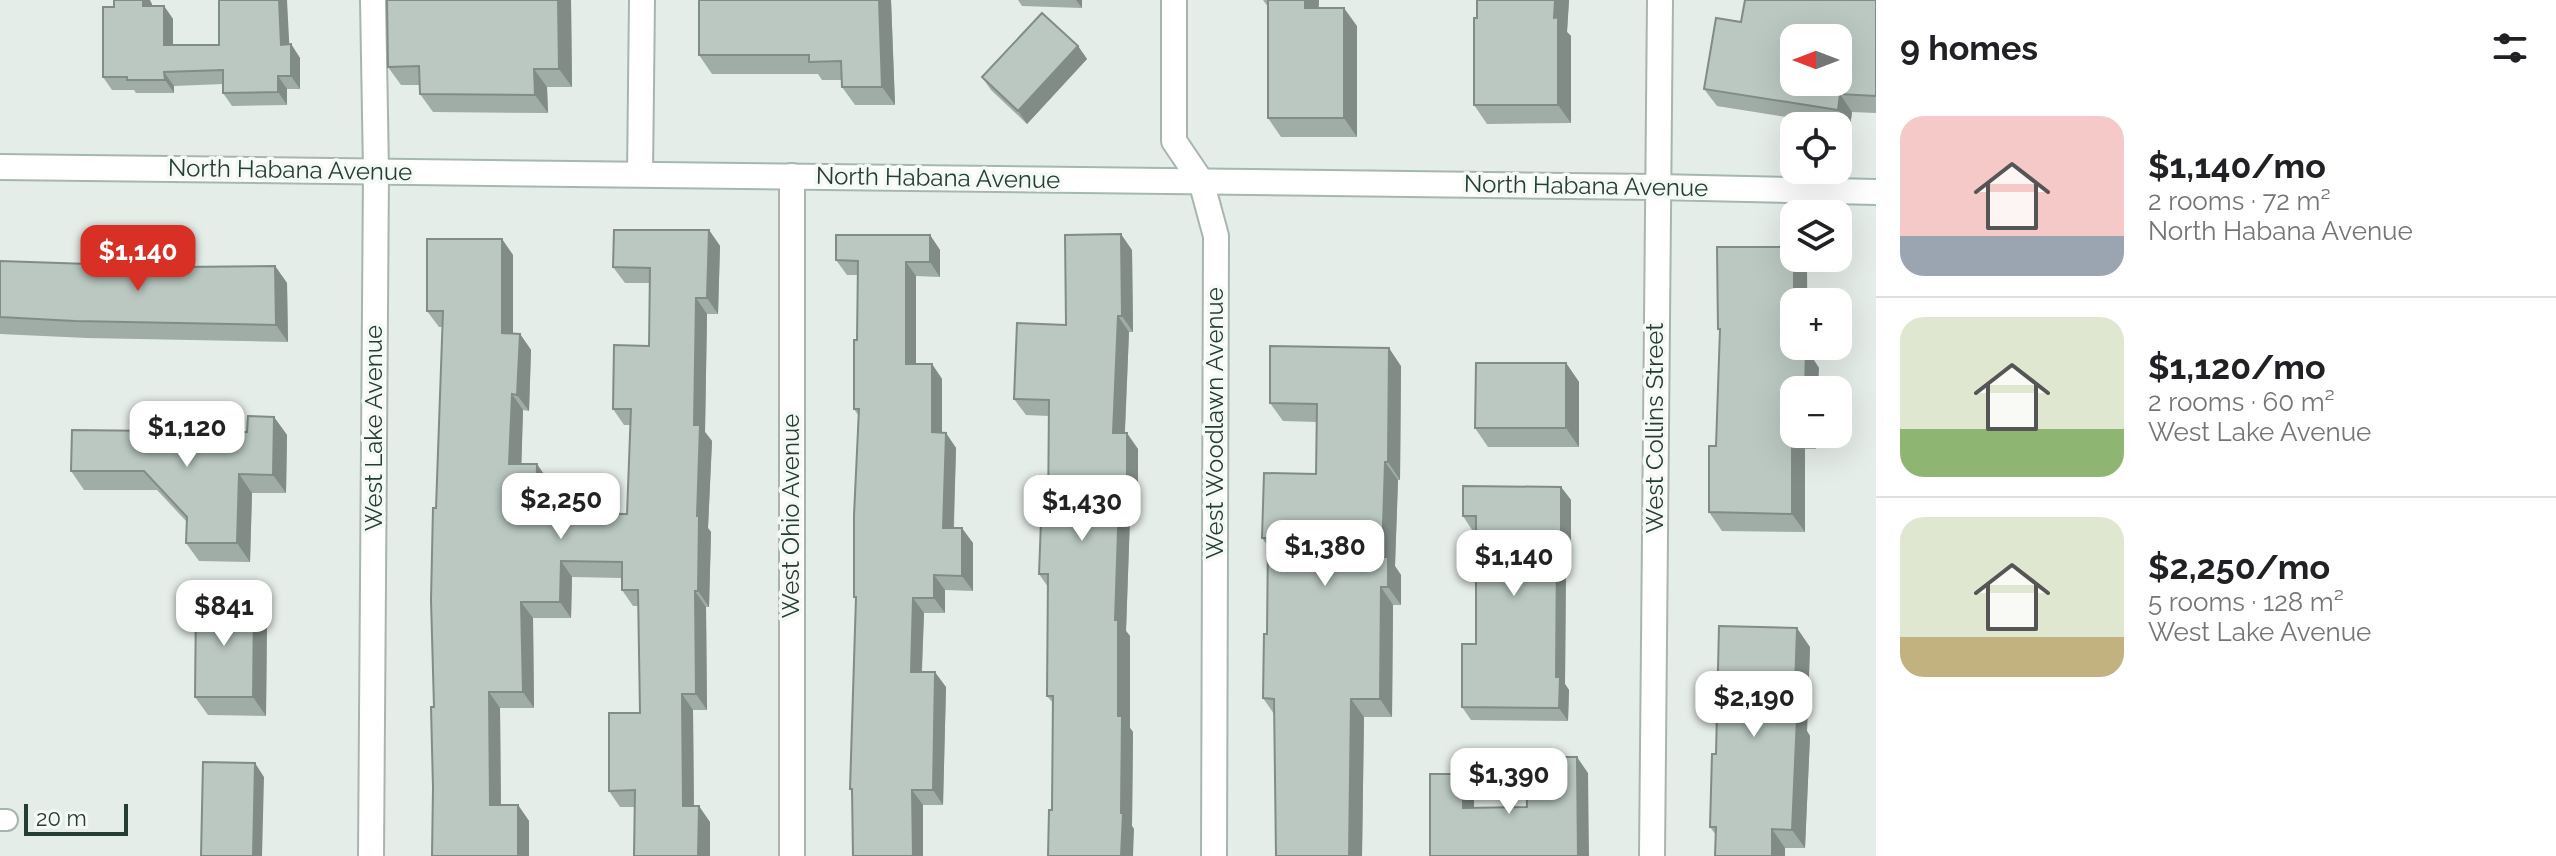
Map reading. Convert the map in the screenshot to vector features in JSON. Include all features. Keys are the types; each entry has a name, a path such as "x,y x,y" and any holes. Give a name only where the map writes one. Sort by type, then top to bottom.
{"street":[{"name":"West Lake Avenue","path":"371,856 376,171 373,0"},
{"path":"640,174 642,0"},
{"name":"West Woodlawn Avenue","path":"1174,0 1174,141 1201,181 1216,236 1214,856"},
{"name":"West Collins Street","path":"1652,856 1660,0"},
{"name":"North Habana Avenue","path":"0,167 1876,192"},
{"name":"West Ohio Avenue","path":"792,176 792,856"}],"building":[{"path":"114,0 143,0 143,6 164,6 164,45 219,45 219,0 279,0 281,45 291,44 291,76 278,76 278,92 223,93 223,70 164,72 165,80 103,77 103,7 114,7"},
{"path":"387,0 558,0 559,69 534,69 535,95 420,94 419,66 388,67"},
{"path":"699,0 879,0 882,87 842,87 841,61 809,62 809,55 699,55"},
{"path":"1268,0 1305,0 1305,8 1344,8 1344,118 1268,118"},
{"path":"1477,0 1555,0 1554,18 1558,17 1558,105 1474,105 1474,18 1477,18"},
{"path":"1745,0 1876,0 1876,96 1852,95 1852,24 1780,24 1780,96 1840,96 1838,110 1704,89 1716,18 1741,22"},
{"path":"1042,13 1078,46 1018,111 982,77"},
{"path":"614,230 709,230 707,298 696,298 694,425 700,425 698,591 695,591 696,694 682,694 683,806 699,806 698,856 634,856 635,790 609,791 609,713 640,713 638,590 622,590 622,562 561,561 560,602 521,602 523,692 489,692 490,805 518,805 518,856 432,856 431,707 434,707 431,600 443,311 427,311 427,239 502,239 502,333 520,334 517,395 512,394 509,464 537,464 536,513 627,514 631,409 613,409 614,345 649,346 650,268 613,267"},
{"path":"1121,234 1122,316 1118,316 1113,433 1127,433 1127,501 1119,501 1115,620 1118,620 1118,716 1122,716 1121,856 1048,856 1049,810 1052,810 1053,696 1047,696 1048,574 1039,574 1041,521 1048,521 1049,400 1014,399 1017,323 1066,325 1065,235"},
{"path":"836,235 930,235 930,262 906,262 906,364 932,364 932,432 946,433 943,528 962,528 962,576 934,575 934,598 913,598 911,672 935,672 933,790 912,790 913,856 853,856 850,789 856,597 854,515 859,409 854,409 858,261 836,260"},
{"path":"1717,247 1780,247 1780,272 1794,272 1794,288 1780,288 1780,360 1806,360 1805,376 1780,376 1780,448 1792,448 1792,514 1709,512 1709,446 1716,446"},
{"path":"0,261 178,267 275,266 276,325 0,317"},
{"path":"1270,346 1389,348 1388,462 1385,462 1382,557 1388,557 1388,587 1381,587 1380,699 1351,699 1349,856 1276,856 1274,699 1263,698 1268,538 1262,538 1264,473 1316,474 1317,404 1270,403"},
{"path":"1476,363 1566,363 1566,428 1475,428"},
{"path":"248,416 274,417 273,475 239,474 237,543 186,543 187,517 144,471 71,471 72,430 247,432"},
{"path":"1463,486 1561,487 1561,548 1557,548 1556,677 1560,677 1559,708 1462,707 1462,644 1476,644 1476,516 1463,516"},
{"path":"196,600 254,600 253,697 195,697"},
{"path":"1719,626 1797,628 1792,830 1772,829 1772,856 1715,856 1716,827 1710,827 1712,754 1716,754"},
{"path":"1526,757 1577,757 1578,856 1430,856 1430,774 1463,774 1463,808 1527,807"},
{"path":"203,762 255,763 253,856 201,856"}]}
